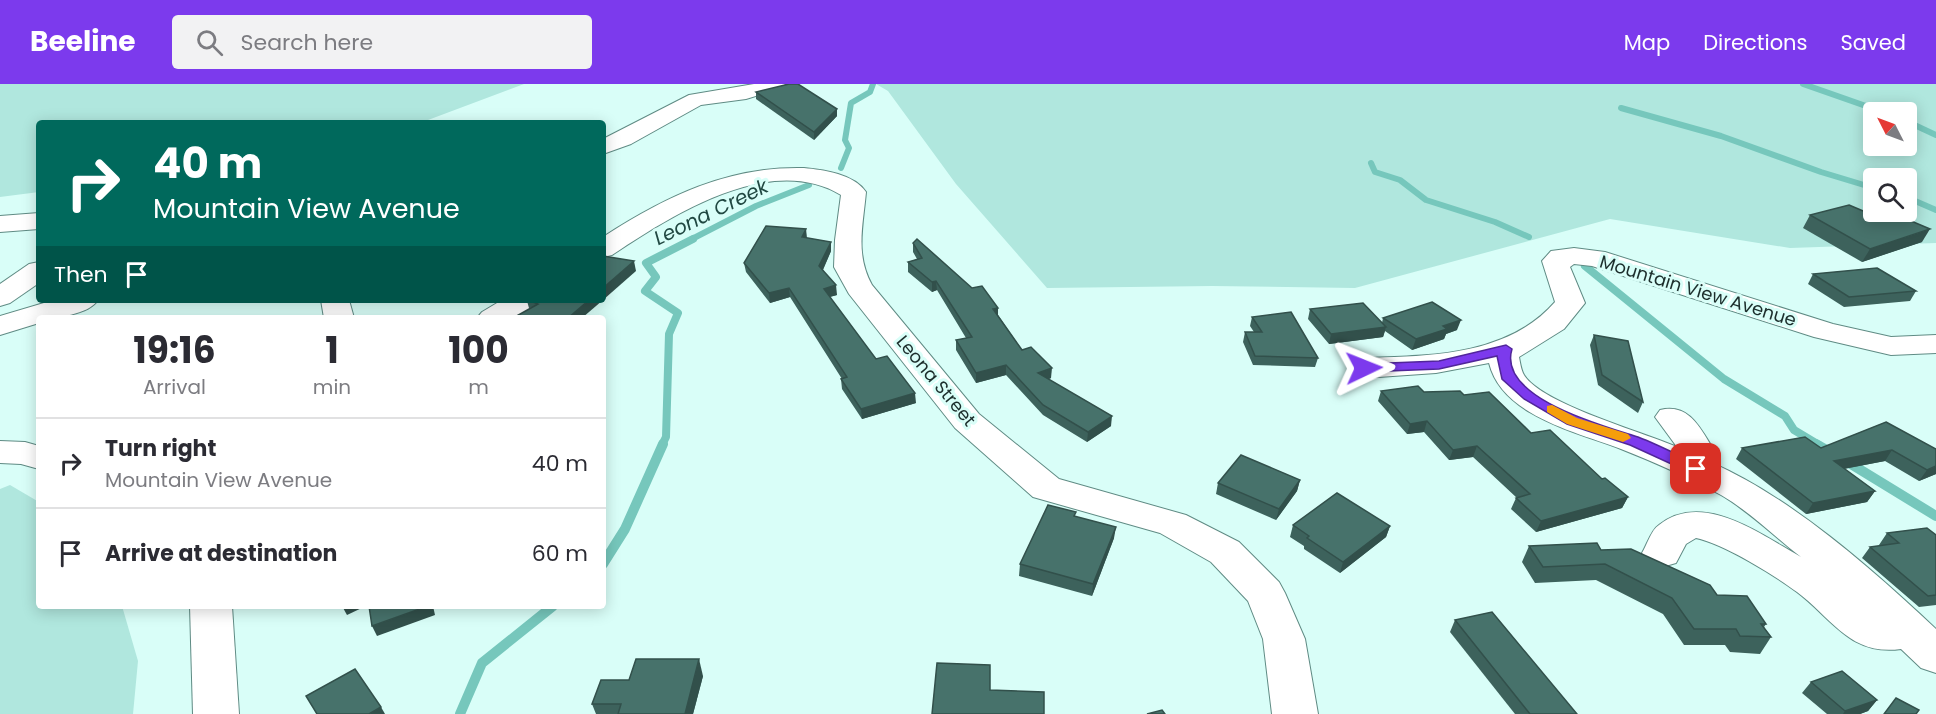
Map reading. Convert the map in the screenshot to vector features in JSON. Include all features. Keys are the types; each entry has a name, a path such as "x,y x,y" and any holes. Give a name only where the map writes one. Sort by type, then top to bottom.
{"street":[{"path":"606,146 623,139 696,99 746,93 775,84"},
{"name":"Leona Street","path":"606,247 663,210 718,184 767,176 809,175 835,180 854,192 848,240 848,267 859,288 967,421 1046,488 1173,524 1225,552 1265,593 1284,639 1295,714"},
{"path":"0,224 36,221"},
{"name":"Mountain View Avenue","path":"1506,349 1553,323 1570,303 1569,291 1556,271 1556,261 1561,257 1574,256 1595,258 1642,272 1824,331 1891,346 1936,344"},
{"path":"0,326 74,303"},
{"path":"497,315 518,303"},
{"path":"1364,368 1439,365 1471,360 1506,349"},
{"path":"1506,349 1503,357 1509,379 1529,396 1572,421 1635,441 1736,487 1858,580 1923,644"},
{"path":"1672,417 1687,435 1699,455 1695,461 1676,461"},
{"path":"0,452 25,453 36,457"},
{"path":"1662,553 1671,535 1692,524 1724,531 1812,582 1850,617 1881,635 1923,644"},
{"path":"211,609 216,714"}],"green space":[{"path":"0,84 524,84 428,120 36,120 36,192 0,197"},
{"path":"876,84 1936,84 1936,243 1790,248 1610,219 1355,288 1212,286 1047,288 956,184 888,91"},
{"path":"10,485 36,500 36,609 123,609 138,661 133,714 0,714 0,489"}],"building":[{"path":"798,84 837,109 814,132 756,92"},
{"path":"1849,205 1863,211 1863,222 1914,222 1930,229 1870,249 1810,215"},
{"path":"766,226 806,229 802,237 831,242 819,266 836,285 824,289 876,359 887,356 915,393 861,409 841,379 847,377 789,288 769,293 744,263"},
{"path":"917,239 972,288 982,286 998,308 993,309 1022,350 1031,347 1052,368 1038,373 1112,416 1088,432 1043,405 1006,365 976,373 956,340 972,337 936,281 932,282 908,262 922,258 913,243"},
{"path":"606,256 634,261 606,285"},
{"path":"1877,268 1916,291 1849,297 1813,274"},
{"path":"1432,302 1461,320 1443,326 1447,329 1416,339 1383,318"},
{"path":"536,303 586,303 572,315 518,315 538,304"},
{"path":"1363,303 1386,327 1331,334 1310,309"},
{"path":"1291,312 1318,358 1255,356 1245,332 1262,332 1252,317"},
{"path":"1594,335 1628,341 1643,402 1602,375"},
{"path":"1418,386 1424,392 1460,391 1464,395 1489,392 1531,433 1550,430 1602,479 1605,478 1628,497 1541,521 1516,498 1530,494 1477,446 1453,450 1427,421 1410,424 1381,391"},
{"path":"1886,422 1936,449 1936,466 1927,470 1892,450 1834,461 1875,491 1813,503 1742,448 1805,437 1821,448"},
{"path":"1241,455 1300,480 1279,509 1218,483"},
{"path":"1337,493 1390,526 1343,562 1307,538 1309,536 1293,525"},
{"path":"1048,505 1076,512 1074,516 1116,527 1093,584 1020,564"},
{"path":"1927,528 1936,535 1936,595 1928,596 1870,547 1899,543 1887,533"},
{"path":"1597,543 1601,550 1631,549 1710,585 1717,595 1747,596 1766,624 1761,624 1771,637 1740,636 1736,629 1694,629 1672,598 1605,564 1543,567 1529,546"},
{"path":"369,609 420,609 372,626"},
{"path":"1492,612 1577,714 1530,714 1455,620"},
{"path":"636,659 699,659 685,714 618,714 621,704 592,704 601,680 629,680"},
{"path":"937,663 990,665 990,690 1044,692 1044,714 932,714"},
{"path":"355,669 381,707 369,714 317,714 306,696"},
{"path":"1842,671 1877,700 1845,711 1811,682"},
{"path":"1896,698 1919,710 1916,714 1884,714"},
{"path":"1162,710 1165,714 1147,714"}],"waterway":[{"name":"Leona Creek","path":"841,168 849,148 845,140 851,103 870,92 873,84"},
{"path":"1803,84 1863,105"},
{"path":"1621,108 1721,136 1863,185"},
{"path":"1917,126 1936,135"},
{"path":"1371,163 1375,172 1400,180 1426,200 1495,222 1529,237"},
{"name":"Leona Creek","path":"690,240 756,206 809,185"},
{"path":"1917,202 1936,210"},
{"name":"Leona Creek","path":"662,445 666,437 669,334 678,313 645,291 656,277 646,263 693,239"},
{"path":"1585,266 1724,379 1785,416 1794,430 1819,445"},
{"name":"Leona Creek","path":"606,559 625,529 663,444"},
{"path":"1816,444 1832,453"},
{"path":"1846,461 1936,516"},
{"name":"Leona Creek","path":"460,714 482,663 549,609"}],"slow traffic":[{"path":"1552,409 1572,421 1623,438"}],"route":[{"path":"1364,368 1439,365 1471,360 1506,349 1503,357 1509,379 1529,396 1572,421 1635,441 1696,469"}]}
